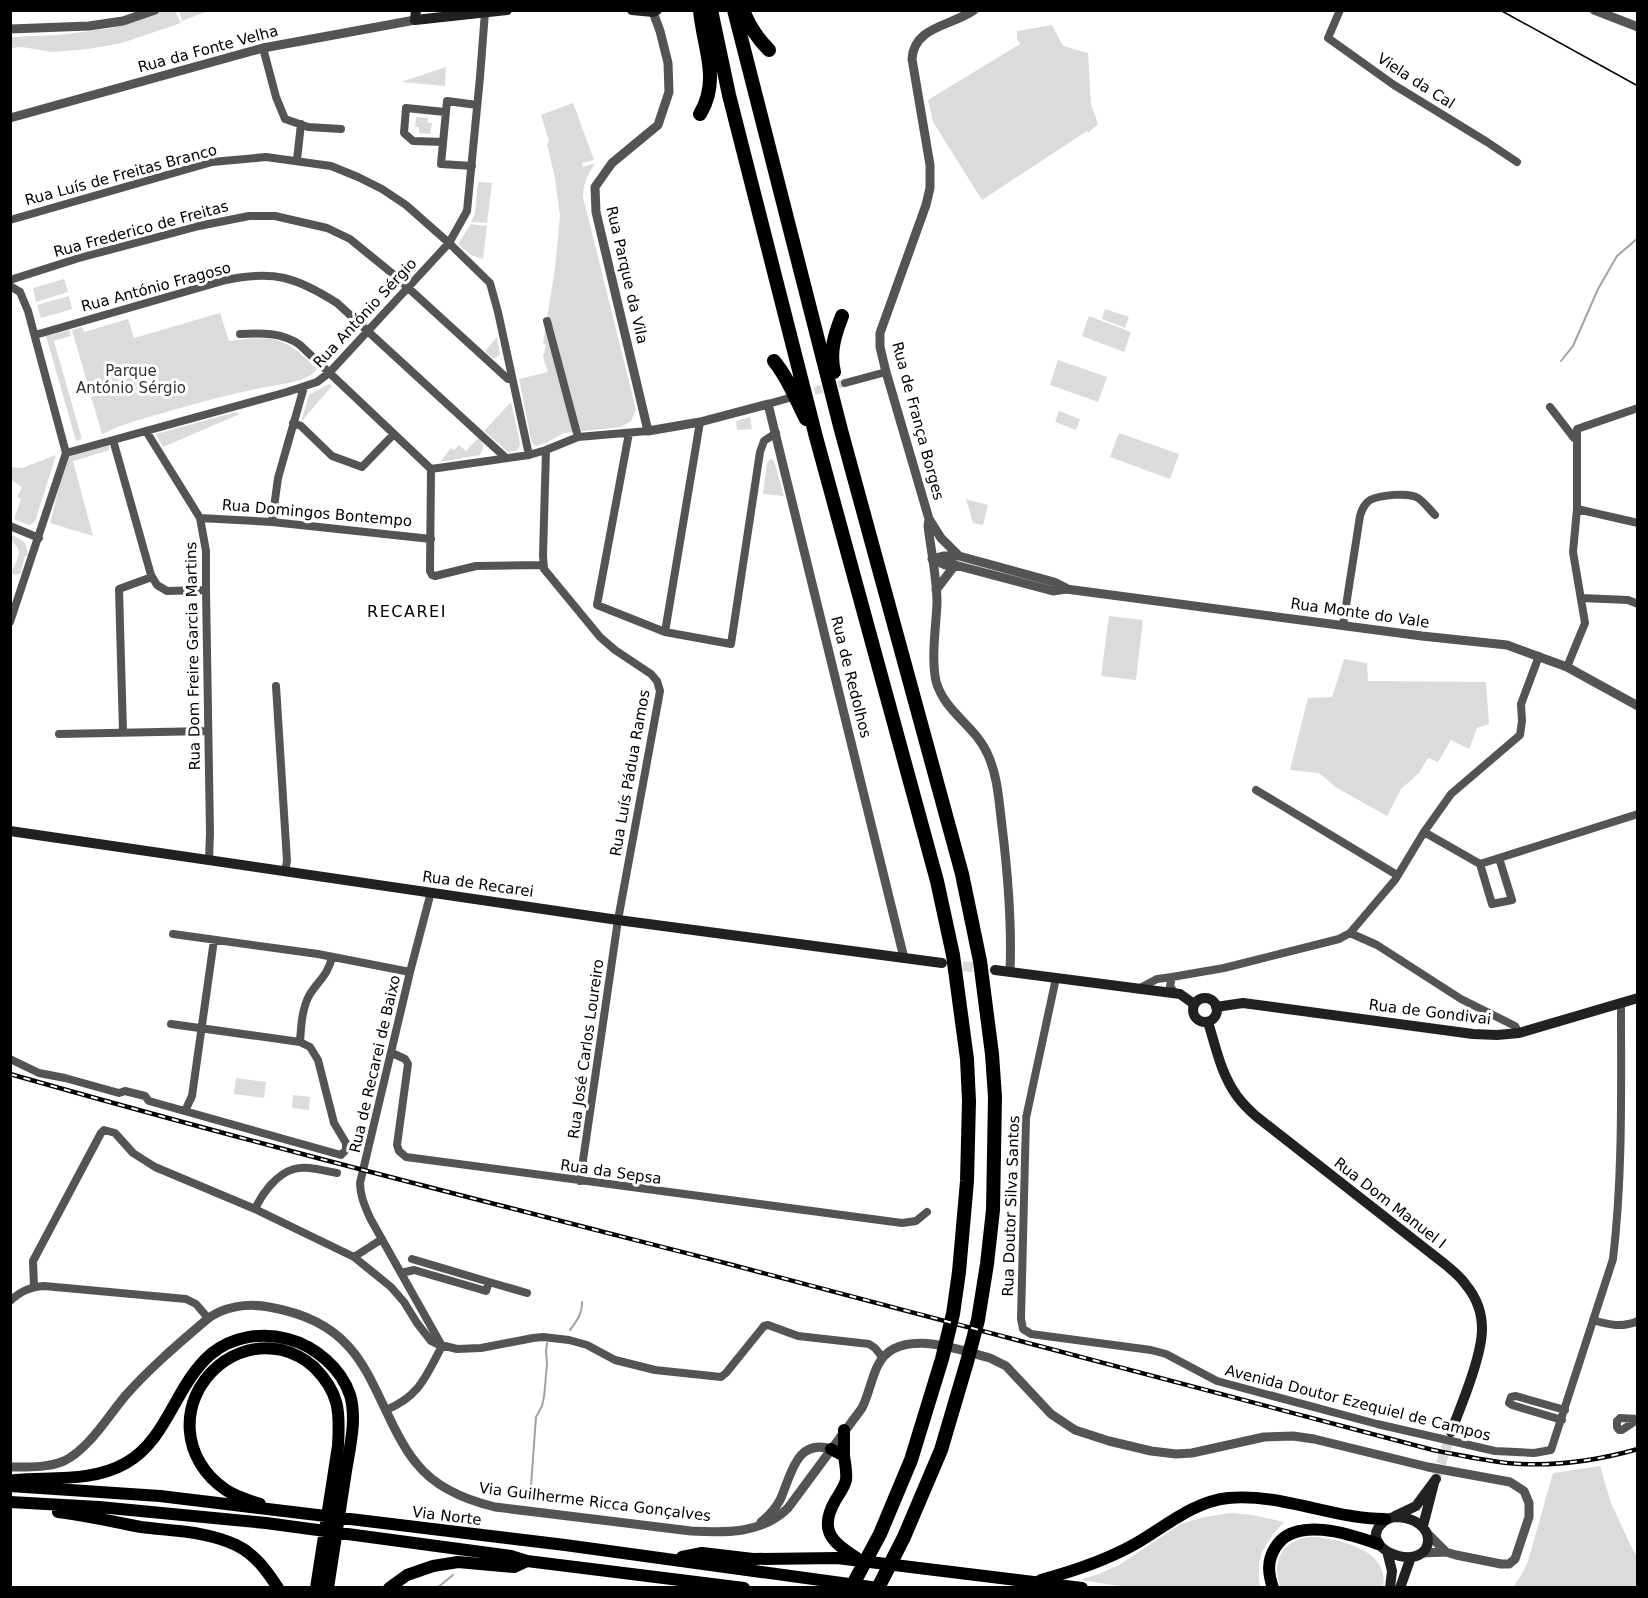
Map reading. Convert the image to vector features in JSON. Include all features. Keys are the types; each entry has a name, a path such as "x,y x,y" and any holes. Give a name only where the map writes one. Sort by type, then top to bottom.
{"highway":[{"path":"700,10 710,68 710,92 707,103 700,114"},
{"path":"711,10 729,95 816,437 934,869 953,955 967,1059 969,1101 967,1181 964,1230 953,1314 942,1359 911,1460 880,1534 851,1587"},
{"path":"734,10 841,430 962,874 980,961 993,1065 995,1152 992,1221 978,1320 941,1450 904,1537 878,1587"},
{"path":"742,10 748,24 769,50"},
{"path":"841,430 842,399 831,362 834,337 842,316"},
{"path":"774,361 789,382 816,437"},
{"path":"10,1480 80,1478 125,1464 141,1453 154,1438 195,1370 222,1345 239,1339 268,1335 292,1340 320,1354 335,1369 346,1385 352,1408 352,1427 338,1489 325,1566 316,1587"},
{"path":"278,1510 227,1491 206,1472 196,1457 192,1444 190,1415 198,1389 211,1372 236,1353 264,1348 287,1352 309,1363 330,1387 335,1396 340,1423 338,1489"},
{"path":"844,1430 846,1479 827,1523 829,1533 836,1543 861,1561"},
{"path":"831,1449 844,1456"},
{"name":"Via Norte","path":"10,1486 160,1496 675,1559 878,1587"},
{"path":"1035,1581 1087,1567 1134,1545 1191,1510 1221,1499 1267,1500 1367,1519 1390,1518"},
{"path":"10,1502 99,1507 266,1523 511,1556 527,1561 715,1586 744,1587"},
{"path":"10,1506 84,1515 129,1525 214,1537 237,1545 256,1559 278,1587"},
{"path":"1273,1587 1268,1569 1270,1557 1279,1541 1296,1532 1315,1529 1329,1530 1383,1548"},
{"path":"675,1559 702,1553 753,1559 837,1558 1082,1587"},
{"path":"389,1587 407,1575 434,1566 458,1562 514,1567 527,1561"},
{"path":"325,1566 328,1587"}],"main road":[{"path":"415,15 507,10"},
{"path":"632,10 655,11"},
{"name":"Rua de Recarei","path":"10,831 618,920 942,963"},
{"name":"Rua de Gondivai","path":"995,970 1180,994 1194,1004"},
{"name":"Rua de Gondivai","path":"1208,1022 1198,1020 1193,1013 1194,1004 1206,997 1214,1002 1216,1007 1243,1003 1473,1034 1497,1035 1520,1033 1638,998"},
{"path":"1208,1022 1215,1016 1216,1007"},
{"name":"Rua Dom Manuel I","path":"1208,1022 1221,1066 1239,1099 1257,1117 1446,1265 1460,1277 1470,1291 1480,1313 1481,1338 1473,1369 1451,1432"},
{"path":"1383,1548 1400,1556 1411,1557 1422,1553 1427,1546 1425,1530 1436,1479 1416,1506 1380,1525 1377,1540 1383,1548 1392,1571 1390,1587"},
{"path":"1390,1518 1410,1519 1425,1530"},
{"path":"1400,1587 1411,1557"}],"street":[{"path":"10,29 88,26 123,21 155,10"},
{"name":"Rua de França Borges","path":"974,10 956,21 923,34 914,48 912,59 930,165 930,188 880,333 880,347 929,519 936,590 935,667 937,684 949,706 979,738 988,754 995,775 1007,866 1011,921 1010,972"},
{"name":"Viela da Cal","path":"1340,10 1328,38 1394,85 1517,162"},
{"path":"1593,10 1638,27"},
{"name":"Rua Parque da Vila","path":"648,431 596,212 595,187 612,163 658,125 669,92 668,63 655,11"},
{"name":"Rua António Sérgio","path":"66,453 304,387 317,382 329,373 449,243 467,211 485,12"},
{"name":"Rua da Fonte Velha","path":"10,118 263,48 415,15"},
{"path":"263,48 276,97 285,119 308,127 341,129"},
{"path":"472,166 441,164 445,112 447,101 477,105"},
{"path":"443,142 413,141 404,132 406,108 445,112"},
{"path":"297,160 301,124"},
{"name":"Rua Luís de Freitas Branco","path":"10,220 212,162 266,157 297,160 331,166 358,177 406,205 490,283 529,455"},
{"name":"Rua Frederico de Freitas","path":"10,280 79,258 218,222 249,216 275,216 327,228 350,239 376,259 508,379 512,379"},
{"name":"Rua António Fragoso","path":"35,335 209,284 250,275 270,275 288,279 312,287 337,303 506,458"},
{"path":"10,286 20,292 35,335 66,453 10,622"},
{"path":"547,321 578,437"},
{"path":"240,334 270,334 291,339 431,469 529,455 578,437 648,431 700,422 789,398"},
{"path":"845,383 886,372"},
{"path":"272,522 278,478 304,387"},
{"name":"Rua de Redolhos","path":"768,404 904,958"},
{"path":"1550,407 1576,439"},
{"path":"1566,667 1585,622 1573,552 1577,509 1577,429 1638,408"},
{"path":"664,632 700,422"},
{"path":"293,423 301,426 332,456 362,467 393,435"},
{"name":"Rua Dom Freire Garcia Martins","path":"146,430 201,518 207,551 209,860"},
{"path":"629,433 597,605 664,632 731,644 760,452 764,441 776,433"},
{"path":"113,440 152,577 157,585 167,591 206,590"},
{"path":"543,565 546,450"},
{"name":"Rua Domingos Bontempo","path":"431,469 430,573 435,576 476,566 543,565"},
{"path":"1342,625 1363,507 1371,500 1394,495 1410,495 1419,498 1435,515"},
{"path":"1577,509 1638,523"},
{"name":"Rua Domingos Bontempo","path":"201,518 272,522 430,539"},
{"path":"929,519 957,561 936,590"},
{"path":"10,526 39,538"},
{"name":"Rua Monte do Vale","path":"932,559 944,556 1019,578 1053,591 1066,589 1507,645 1566,667 1638,706"},
{"name":"Rua Luís Pádua Ramos","path":"543,565 548,575 590,626 610,646 651,674 657,681 660,691 618,920"},
{"path":"123,732 119,589 152,577"},
{"path":"1581,598 1628,600 1638,604"},
{"path":"1137,989 1157,979 1224,968 1339,939 1350,933 1397,875 1451,794 1520,735 1521,704 1539,656"},
{"path":"276,686 285,871"},
{"path":"59,734 208,731"},
{"path":"1256,790 1397,875"},
{"path":"1480,864 1638,814"},
{"path":"1424,832 1480,864 1492,904 1512,900 1499,858"},
{"name":"Rua de Recarei de Baixo","path":"431,892 360,1183 361,1197 370,1218 442,1346"},
{"name":"Rua José Carlos Loureiro","path":"580,1181 618,920"},
{"path":"1350,933 1377,945 1461,999 1515,1026 1520,1033"},
{"path":"173,934 332,957 411,972"},
{"path":"185,1112 192,1096 214,940"},
{"path":"300,1042 309,995 326,974 332,957"},
{"path":"1172,977 1171,988 1180,994"},
{"name":"Rua Doutor Silva Santos","path":"1023,1329 1021,1319 1026,1118 1056,978"},
{"path":"1565,1410 1516,1396 1511,1397 1509,1403 1562,1420 1613,1259 1620,1161 1621,1003"},
{"path":"10,1059 39,1073 119,1093 125,1091 145,1096 149,1101 185,1112 341,1155 346,1150 346,1143 334,1124 318,1060 310,1047 300,1042 171,1024"},
{"name":"Rua da Sepsa","path":"392,1053 405,1059 408,1064 397,1145 399,1151 406,1157 902,1223 916,1221 927,1212"},
{"path":"34,1287 33,1261 104,1130 115,1133 133,1153 155,1167 255,1209 354,1257 391,1287 431,1341 442,1346 481,1348 543,1337 587,1345 615,1360 655,1370 721,1377 764,1326 768,1325 798,1336 869,1344 883,1358 904,1345 934,1344 990,1358 1006,1366 1044,1407 1069,1426 1088,1434 1151,1451 1192,1453 1264,1437 1304,1437 1428,1467 1510,1482 1524,1491 1530,1512 1515,1559 1512,1562 1505,1565 1446,1552 1422,1553"},
{"path":"255,1209 273,1183 294,1169 305,1168 337,1173"},
{"path":"354,1257 382,1239"},
{"path":"412,1259 527,1293"},
{"path":"441,1278 444,1269"},
{"path":"401,1273 414,1270 486,1290 489,1281"},
{"path":"10,1301 20,1292 44,1286 186,1299 196,1304 208,1318"},
{"name":"Via Guilherme Ricca Gonçalves","path":"10,1467 54,1465 66,1460 81,1449 149,1371 208,1318 222,1311 244,1305 256,1305 284,1310 308,1318 334,1334 350,1348 371,1380 403,1445 417,1464 431,1479 471,1502 495,1507 691,1531 722,1533 741,1531 769,1522 788,1508 865,1402 883,1358"},
{"path":"1593,1320 1615,1326 1638,1321"},
{"name":"Avenida Doutor Ezequiel de Campos","path":"1023,1329 1031,1334 1151,1350 1174,1358 1217,1381 1437,1439 1495,1451 1534,1453 1551,1450 1562,1420"},
{"path":"386,1410 406,1400 415,1392 442,1346"},
{"name":"Via Guilherme Ricca Gonçalves","path":"753,1527 774,1510 795,1461 800,1455 831,1441 844,1430"},
{"path":"816,1448 831,1449"},
{"path":"1425,1530 1446,1552"}],"green space":[{"path":"179,10 208,10 208,11 182,21"},
{"path":"162,11 175,11 181,23 122,43 89,49 52,52 22,47 11,48 11,37 59,35 112,28"},
{"path":"1052,25 1063,46 1088,53 1091,104 1098,124 1088,133 1087,131 982,200 933,122 928,100 1020,44 1017,31"},
{"path":"446,67 445,86 401,82"},
{"path":"573,103 594,160 582,163 583,167 595,163 586,179 583,197 636,410 631,421 621,427 564,433 536,446 531,439 519,379 548,372 543,357 546,345 543,343 555,268 560,216 555,178 547,144 549,141 541,115"},
{"path":"416,117 428,118 428,123 432,123 430,134 419,133 419,127 415,127"},
{"path":"478,182 492,183 487,223 471,222 475,213"},
{"path":"471,224 487,226 483,259 471,255 458,244"},
{"path":"64,279 68,292 36,302 33,288"},
{"path":"69,296 72,309 41,318 37,305"},
{"path":"1105,309 1129,317 1125,328 1102,319"},
{"name":"Parque António Sérgio","path":"220,313 229,341 258,338 278,340 296,350 317,369 308,377 296,381 196,404 120,426 102,434 72,330 82,327 84,332 128,319 134,338"},
{"path":"1089,316 1131,332 1124,352 1082,336"},
{"path":"69,330 71,336 54,341 81,436 81,439 76,441 46,336"},
{"path":"497,337 500,354 492,358 485,351"},
{"path":"1058,360 1107,377 1098,402 1050,385"},
{"path":"329,384 332,386 301,422 309,395"},
{"path":"511,402 520,443 519,448 515,451 508,452 484,431"},
{"path":"1059,411 1080,419 1076,430 1055,422"},
{"path":"236,412 240,414 163,447 156,434"},
{"path":"750,417 752,429 737,430 736,421"},
{"path":"1119,433 1179,454 1170,479 1110,457"},
{"path":"479,437 483,446 480,455 440,462 451,448 454,450 459,445 466,451"},
{"path":"108,443 110,450 73,461 93,536 50,523 67,455"},
{"path":"56,455 35,522 29,525 14,519 21,499 17,497 22,487 11,480 11,467 22,468"},
{"path":"772,459 784,496 763,494 767,463"},
{"path":"966,499 988,505 983,525 973,523"},
{"path":"12,535 24,542 28,556 25,556 20,574 16,575 11,573 10,568 13,569 19,551 11,541"},
{"path":"1109,616 1143,620 1136,680 1101,676"},
{"path":"1344,659 1367,663 1368,681 1486,682 1489,724 1477,728 1469,749 1451,740 1438,762 1428,758 1419,773 1401,789 1387,816 1337,788 1319,773 1290,770 1308,698 1332,697"},
{"path":"236,1078 266,1082 264,1098 234,1094"},
{"path":"293,1095 310,1097 309,1110 292,1108"},
{"path":"1600,1466 1611,1503 1637,1557 1637,1587 1513,1587 1528,1561 1553,1473"},
{"path":"1231,1513 1284,1522 1266,1544 1260,1559 1260,1587 1132,1588 1080,1580 1119,1565 1181,1524 1204,1517"},
{"path":"1315,1537 1351,1545 1372,1556 1379,1564 1383,1575 1383,1587 1281,1587 1277,1565 1282,1552 1292,1542"}],"waterway":[{"path":"1561,361 1573,346 1598,289 1617,256 1638,238"},
{"path":"570,1330 577,1321 582,1302"},
{"path":"525,1496 531,1486 536,1417 544,1397 547,1343"},
{"path":"437,1588 453,1575"}],"tunnel":[{"path":"803,394 845,383"},
{"path":"948,964 995,970"},
{"path":"1436,1478 1451,1433"}],"tram line":[{"path":"1500,10 1638,86"}],"railway":[{"path":"10,1074 278,1148 725,1263 1433,1450 1498,1462 1540,1464 1589,1460 1638,1449"}],"district":[{"name":"RECAREI","path":"407,611"}]}
